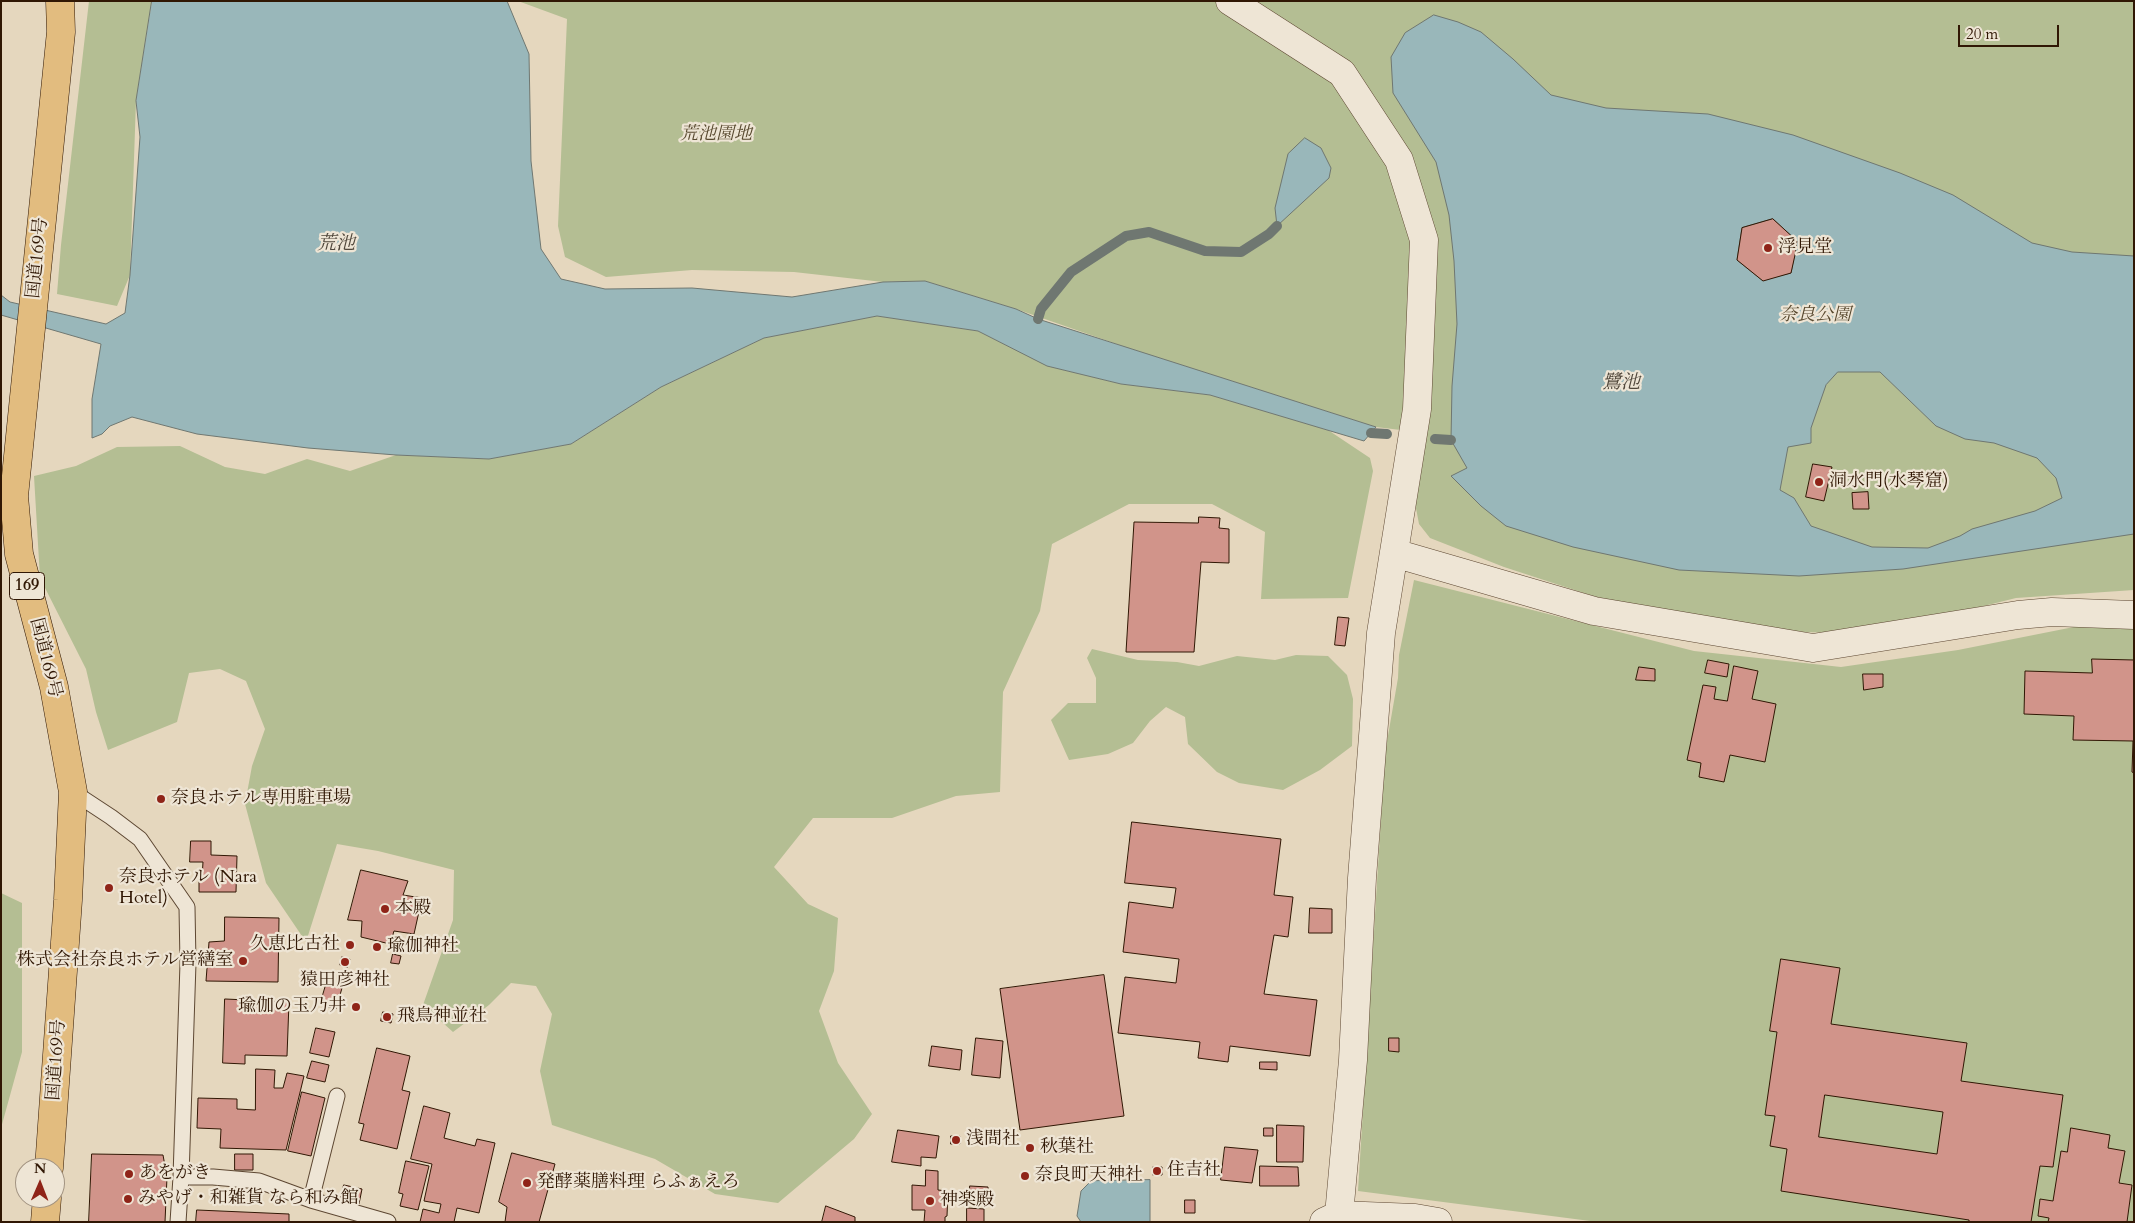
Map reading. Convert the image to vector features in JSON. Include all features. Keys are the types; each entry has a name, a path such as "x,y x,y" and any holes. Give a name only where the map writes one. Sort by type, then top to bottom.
{"highway":[{"name":"国道169号","path":"50,1158 68,900 73,792 54,686 19,554 14,496 61,32 60,1"},
{"path":"45,1222 46,1208"}],"street":[{"path":"1230,1 1342,73 1399,160 1424,240 1417,409 1381,634 1362,878 1353,1060 1331,1219 1416,1218 1438,1222"},
{"path":"1394,553 1594,611 1813,648 2018,615 2052,612 2134,615"}],"lane":[{"path":"73,792 112,817 140,839 187,907 188,963 178,1222"},
{"path":"311,1200 338,1096"},
{"path":"181,1176 213,1176 260,1181 311,1200 388,1222"}],"green space":[{"path":"89,1 152,1 136,101 130,275 117,306 57,294"},
{"name":"奈良公園","path":"518,1 2134,1 2134,590 2016,598 1871,634 1804,632 1743,625 1596,597 1504,567 1430,538 1419,524 1415,503 1425,433 1376,427 925,281 883,282 794,272 692,270 606,277 565,257 558,226 567,19"},
{"path":"877,316 978,331 1048,366 1121,384 1210,395 1328,430 1370,458 1373,471 1348,598 1261,599 1265,532 1212,504 1129,504 1052,544 1040,611 1003,692 1000,792 956,796 892,818 813,818 774,867 808,904 838,918 834,971 819,1011 838,1063 872,1114 854,1139 778,1203 715,1194 655,1159 552,1125 540,1071 552,1014 536,986 511,983 489,1005 453,1032 423,1005 453,920 454,870 378,851 337,844 306,942 266,883 245,804 252,766 265,729 246,681 220,669 189,673 177,722 108,750 96,712 86,669 40,578 34,476 76,466 117,447 180,446 225,467 265,474 307,459 350,471 396,455 489,459 571,444 661,387 764,338"},
{"path":"1414,580 1694,651 1841,667 1958,650 2089,624 2134,625 2134,1222 1598,1222 1358,1191 1385,753 1398,678 1399,655"},
{"path":"1092,649 1138,660 1177,662 1199,666 1237,656 1275,660 1296,655 1328,656 1347,675 1353,699 1352,746 1320,770 1283,790 1239,783 1217,772 1188,744 1185,717 1166,707 1150,721 1133,743 1108,754 1069,760 1051,720 1068,703 1096,703 1096,678 1087,658"},
{"path":"1,893 22,903 22,1052 1,1128"}],"water":[{"name":"荒池","path":"152,1 507,1 529,54 531,161 541,249 561,279 605,289 692,288 792,297 883,282 925,281 1376,427 1364,441 1210,395 1121,384 1047,366 978,331 877,316 764,338 661,387 571,444 489,459 396,455 308,448 197,434 132,417 110,426 102,434 92,438 92,399 101,344 1,315 1,295 10,302 106,324 125,313 130,275 140,137 136,101"},
{"name":"鷺池","path":"1434,15 1458,22 1481,32 1551,95 1606,108 1708,114 1793,135 1900,173 1953,195 2032,243 2072,252 2134,256 2134,534 1903,569 1799,576 1679,570 1573,547 1506,526 1481,506 1451,476 1467,468 1451,440 1452,386 1457,324 1454,261 1449,215 1436,162 1393,93 1391,57 1405,33","holes":["1773,219 1797,241 1791,273 1762,280 1737,260 1742,228","1838,372 1880,372 1936,426 1965,439 1994,443 2037,458 2056,478 2062,498 2035,511 1972,529 1960,536 1928,548 1872,547 1811,526 1794,498 1780,490 1788,447 1811,443 1811,428 1826,385"]},
{"path":"1305,138 1321,148 1331,168 1329,178 1277,226 1275,208 1288,154"},
{"path":"1150,1180 1150,1222 1081,1222 1077,1216 1081,1191 1091,1181"}],"building":[{"name":"浮見堂","path":"1773,219 1797,241 1795,255 1791,273 1763,281 1737,260 1742,228"},
{"name":"洞水門(水琴窟)","path":"1813,464 1832,467 1824,501 1806,497"},
{"path":"1868,492 1869,509 1853,509 1852,493"},
{"path":"1199,517 1220,518 1219,528 1229,529 1229,563 1201,562 1194,652 1126,652 1134,522 1198,523"},
{"path":"1338,617 1349,618 1345,646 1335,645"},
{"path":"2092,659 2134,660 2134,773 2132,772 2133,741 2073,740 2074,716 2024,714 2025,671 2092,673"},
{"path":"1708,660 1729,664 1727,677 1705,673"},
{"path":"1734,666 1758,671 1752,699 1776,704 1765,762 1730,755 1724,782 1699,777 1701,763 1687,760 1703,685 1716,687 1714,699 1727,701"},
{"path":"1639,667 1655,669 1655,681 1636,680"},
{"path":"1863,674 1883,674 1883,687 1864,690"},
{"path":"1132,822 1281,839 1274,895 1293,897 1288,937 1274,935 1264,994 1317,1000 1310,1056 1230,1046 1228,1062 1198,1058 1200,1042 1118,1033 1125,977 1176,983 1179,959 1123,952 1129,902 1173,908 1176,888 1125,883"},
{"path":"191,841 211,841 211,855 237,856 236,892 199,892 199,878 202,878 203,862 190,862"},
{"name":"本殿","path":"361,870 408,881 403,895 422,898 414,934 394,931 390,944 361,937 362,921 348,920"},
{"path":"1310,908 1332,909 1332,933 1309,933"},
{"name":"株式会社奈良ホテル営繕室","path":"225,917 279,918 278,982 206,981 209,942 224,941"},
{"path":"393,954 401,956 399,964 391,963"},
{"name":"猿田彦神社","path":"342,957 350,959 347,968 340,965"},
{"path":"1781,959 1840,968 1831,1024 1967,1043 1961,1081 2063,1095 2053,1167 2040,1166 2031,1222 1969,1222 1969,1220 1781,1191 1787,1149 1770,1146 1775,1116 1765,1115 1777,1032 1770,1031","holes":["1825,1095 1943,1112 1937,1154 1819,1137"]},
{"path":"1104,975 1124,1116 1020,1130 1000,989"},
{"path":"326,985 342,988 336,1009 320,1005"},
{"path":"225,999 289,1002 287,1056 245,1055 245,1064 223,1063"},
{"name":"飛鳥神並社","path":"383,1012 393,1014 391,1023 381,1021"},
{"path":"316,1028 335,1032 329,1057 310,1053"},
{"path":"976,1038 1003,1041 1000,1078 972,1075"},
{"path":"1389,1038 1399,1038 1399,1052 1389,1051"},
{"path":"932,1046 962,1050 960,1070 929,1066"},
{"path":"377,1048 410,1056 402,1090 410,1092 397,1149 360,1140 364,1124 359,1123"},
{"path":"312,1061 329,1065 325,1082 307,1078"},
{"path":"1260,1062 1277,1062 1277,1070 1260,1069"},
{"path":"256,1069 275,1070 274,1088 283,1088 287,1073 304,1076 286,1150 220,1148 221,1129 197,1128 198,1098 237,1099 237,1109 255,1110"},
{"path":"302,1092 325,1098 311,1156 288,1151"},
{"path":"424,1106 450,1113 444,1138 475,1146 477,1139 495,1143 479,1213 457,1208 454,1222 420,1222 423,1209 439,1213 441,1204 424,1201 432,1164 411,1159"},
{"path":"1277,1125 1304,1126 1303,1162 1277,1162"},
{"path":"1264,1128 1273,1128 1273,1136 1264,1136"},
{"path":"2071,1128 2110,1135 2108,1148 2125,1151 2119,1183 2132,1185 2127,1222 2048,1222 2049,1218 2038,1216 2040,1199 2053,1201 2061,1151 2067,1152"},
{"path":"898,1130 939,1136 936,1158 921,1157 921,1166 892,1162"},
{"name":"浅間社","path":"951,1136 960,1136 960,1144 951,1144"},
{"path":"1225,1147 1258,1150 1252,1183 1221,1180"},
{"name":"発酵薬膳料理 らふぁえろ","path":"512,1153 555,1164 539,1222 505,1222 507,1207 499,1202"},
{"name":"みやげ・和雑貨 なら和み館","path":"92,1154 163,1155 167,1177 165,1222 89,1222"},
{"path":"235,1154 253,1154 253,1170 235,1170"},
{"path":"406,1161 429,1166 418,1210 400,1206 403,1194 399,1193"},
{"path":"1260,1166 1298,1167 1299,1186 1260,1186"},
{"name":"住吉社","path":"1153,1167 1162,1167 1162,1175 1153,1175"},
{"name":"神楽殿","path":"926,1170 938,1171 938,1190 948,1191 945,1222 924,1222 925,1210 912,1210 912,1185 925,1186"},
{"path":"344,1185 362,1189 359,1204 340,1200"},
{"path":"970,1186 988,1187 988,1199 970,1198"},
{"path":"1185,1200 1195,1200 1195,1213 1185,1213"},
{"path":"826,1206 855,1217 855,1222 822,1222"},
{"path":"967,1208 984,1209 984,1222 967,1222"},
{"path":"197,1210 289,1214 289,1222 196,1222"}],"waterway":[{"path":"1038,319 1041,309 1071,272 1126,236 1149,232 1205,251 1241,252 1269,234 1277,226"},
{"path":"1371,433 1387,434"},
{"path":"1435,439 1451,440"}],"place":[{"name":"浮見堂","path":"1768,248"},
{"name":"洞水門(水琴窟)","path":"1819,482"},
{"name":"奈良ホテル専用駐車場","path":"161,799"},
{"name":"奈良ホテル (Nara Hotel)","path":"109,888"},
{"name":"本殿","path":"385,909"},
{"name":"久恵比古社","path":"350,945"},
{"name":"瑜伽神社","path":"377,947"},
{"name":"株式会社奈良ホテル営繕室","path":"243,961"},
{"name":"猿田彦神社","path":"345,962"},
{"name":"瑜伽の玉乃井","path":"356,1007"},
{"name":"飛鳥神並社","path":"387,1017"},
{"name":"浅間社","path":"956,1140"},
{"name":"秋葉社","path":"1030,1148"},
{"name":"住吉社","path":"1157,1171"},
{"name":"あをがき","path":"129,1174"},
{"name":"奈良町天神社","path":"1025,1176"},
{"name":"発酵薬膳料理 らふぁえろ","path":"527,1183"},
{"name":"みやげ・和雑貨 なら和み館","path":"128,1199"},
{"name":"神楽殿","path":"930,1201"}],"park label":[{"name":"荒池園地","path":"716,135"}]}
